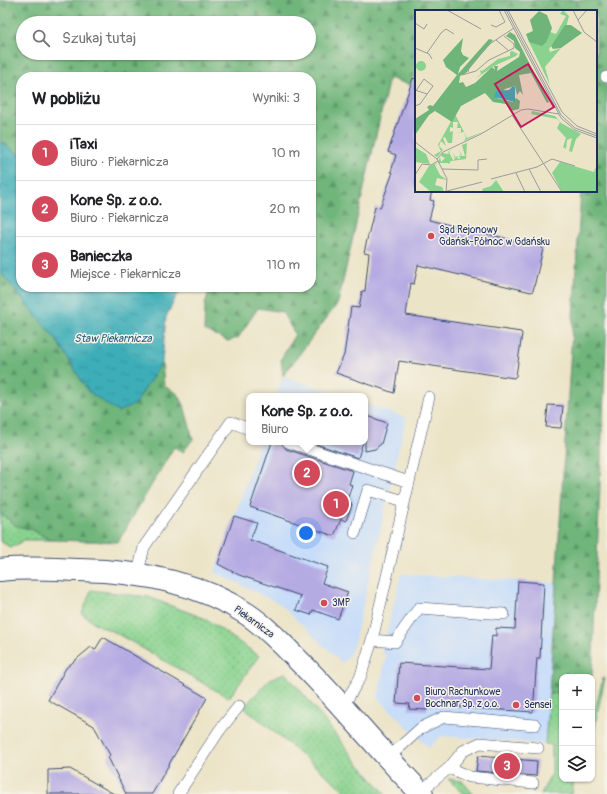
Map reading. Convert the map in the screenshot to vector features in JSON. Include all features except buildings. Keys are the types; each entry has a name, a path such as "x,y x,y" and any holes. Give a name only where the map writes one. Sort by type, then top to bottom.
{"street":[{"name":"Piekarnicza","path":"0,570 100,570 138,573 196,589 247,614 288,649 343,706 421,793"}],"lane":[{"path":"343,706 360,678 372,640 429,397"},
{"path":"138,573 144,547 231,422 246,428"},
{"path":"297,445 409,482"},
{"path":"355,534 368,490 404,501"},
{"path":"372,640 395,642 419,608 504,614"},
{"path":"178,794 218,731 239,706"},
{"path":"389,758 421,728 444,717 535,724"},
{"path":"421,793 449,768 463,752 480,743 538,748"},
{"path":"449,768 470,777 533,783"}],"shaded area":[{"path":"283,376 333,393 277,393"},
{"path":"368,405 406,418 355,640 349,656 342,663 280,604 215,572 259,445 368,445"},
{"path":"401,574 556,583 545,744 441,736 429,748 378,698 386,654 381,654"}],"green space":[{"path":"0,0 607,0 607,318 592,674 559,674 559,693 549,694 581,192 597,192 597,10 415,10 415,87 389,78 338,303 283,376 281,359 295,334 282,312 258,308 238,338 228,341 204,330 205,304 209,292 316,292 316,72 16,72 16,152 0,141"},
{"path":"0,272 55,338 88,391 135,404 162,362 164,386 178,394 184,405 193,439 183,452 174,447 118,542 50,540 31,529 17,526 0,513"},
{"path":"0,513 17,526 31,529 50,540 24,540 11,548 0,541"},
{"path":"91,590 148,597 206,619 259,656 229,698 116,633 96,624 82,614"},
{"path":"285,673 360,765 386,794 349,794 244,707 270,679"},
{"path":"603,678 605,678 595,725 595,710"},
{"path":"559,693 559,782 574,782 572,794 541,794 552,773 552,745 545,744 549,694"},
{"path":"448,779 462,781 473,794 463,794"}],"water":[{"name":"Staw Piekarnicza","path":"0,141 16,152 16,291 0,272"},
{"name":"Staw Piekarnicza","path":"17,292 180,292 176,297 166,317 162,362 135,404 118,412 88,391 55,338"}],"place":[{"name":"Sąd Rejonowy Gdańsk-Północ w Gdańsku","path":"431,236"},
{"name":"Kone Sp. z o.o.","path":"307,473"},
{"name":"iTaxi","path":"336,504"},
{"name":"3MP","path":"324,603"},
{"name":"Biuro Rachunkowe Bochnar Sp. z o.o.","path":"417,698"},
{"name":"Sensei","path":"516,705"},
{"name":"Banieczka","path":"507,766"}]}
